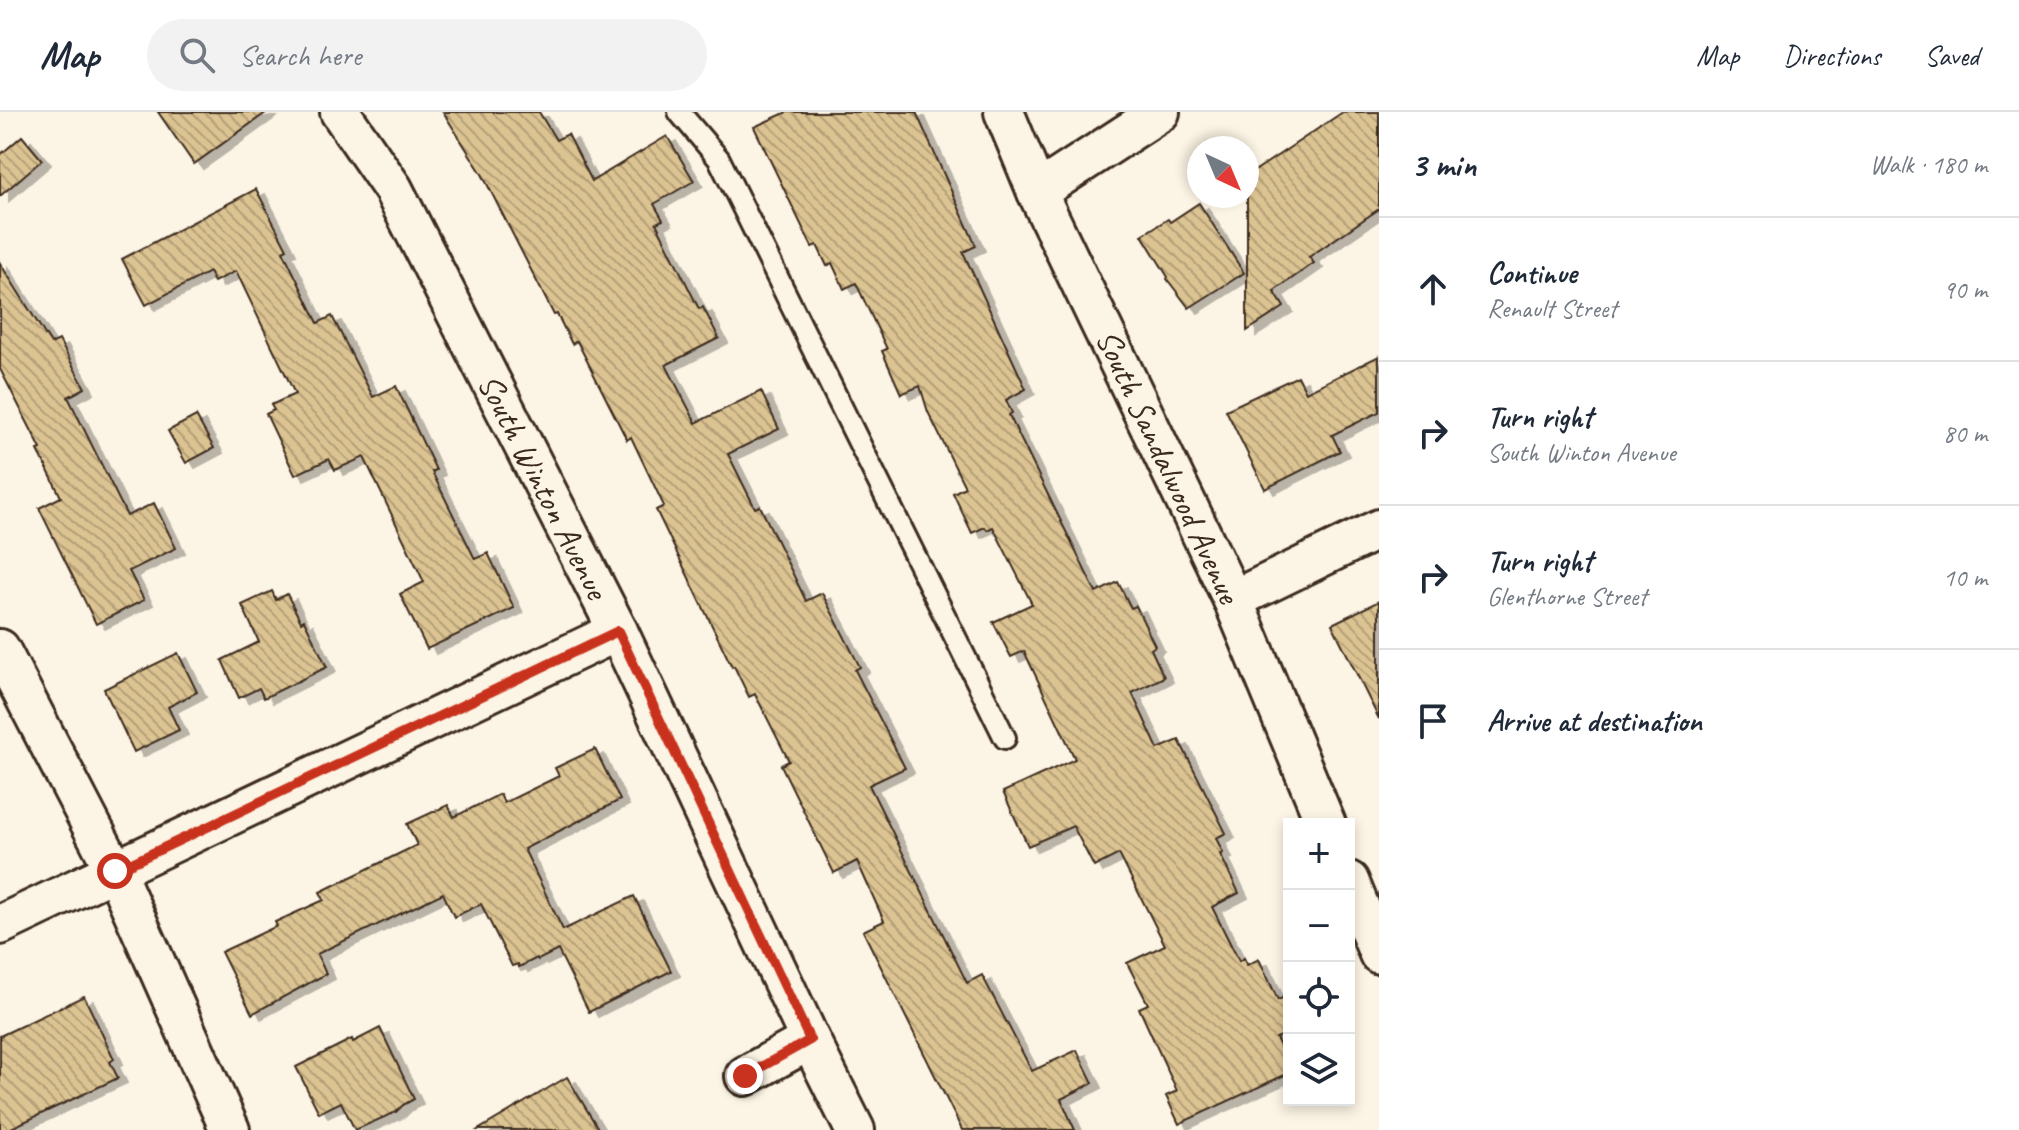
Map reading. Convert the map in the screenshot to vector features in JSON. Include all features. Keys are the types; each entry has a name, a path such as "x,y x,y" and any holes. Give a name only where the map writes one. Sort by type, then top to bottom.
{"street":[{"name":"South Winton Avenue","path":"340,112 393,189 618,631 855,1130"},
{"name":"South Sandalwood Avenue","path":"1004,112 1037,192 1233,600 1324,818"},
{"path":"1037,192 1160,112"},
{"path":"1233,600 1379,529"},
{"path":"0,925 618,631"},
{"path":"0,649 115,871 230,1130"},
{"path":"1353,890 1379,954"},
{"path":"745,1076 810,1040"}],"lane":[{"path":"679,112 719,159 1005,738"}],"building":[{"path":"158,112 267,112 194,164"},
{"path":"443,112 539,112 556,140 568,134 592,181 667,136 694,181 654,204 663,220 656,223 699,309 703,307 719,338 666,365 696,423 761,391 779,429 728,454 755,508 760,506 806,601 822,593 860,667 855,670 905,768 869,785 967,983 982,975 1032,1071 1077,1050 1093,1083 1061,1099 1075,1130 962,1130 863,931 884,921 857,861 834,873 781,765 789,761 755,694 749,697 732,667 656,510 664,506 631,437 627,440 577,341 572,344 557,314 554,315 482,174"},
{"path":"787,112 916,112 976,246 963,252 1026,389 1006,400 1012,413 1009,415 1096,593 1118,582 1131,608 1136,606 1155,646 1151,649 1164,677 1132,693 1158,749 1179,740 1226,833 1216,838 1223,853 1220,854 1239,893 1212,907 1239,961 1244,958 1247,965 1259,959 1278,1000 1283,998 1283,1035 1276,1038 1283,1053 1283,1076 1179,1124 1166,1096 1177,1091 1139,1008 1148,1004 1127,963 1165,945 1119,854 1094,867 1073,826 1028,846 1003,792 1075,759 1024,651 1011,657 993,622 1032,604 993,527 972,533 953,493 965,487 928,412 920,386 901,394 882,351 887,349 856,283 844,289 832,263 827,266 817,245 812,247 754,127"},
{"path":"1343,112 1379,112 1379,209 1309,257 1314,263 1274,291 1284,307 1247,331 1247,208 1259,208 1259,168"},
{"path":"22,136 42,160 0,196 0,155"},
{"path":"256,189 287,249 283,251 318,323 332,316 373,397 396,386 436,470 432,472 475,559 488,553 514,608 427,649 400,594 424,582 364,457 335,470 329,459 295,475 266,414 274,410 271,405 295,394 236,271 214,282 209,272 146,305 122,259"},
{"path":"1191,208 1202,208 1244,273 1189,308 1167,279 1142,235 1168,219 1170,222"},
{"path":"0,263 51,344 59,340 85,388 68,397 127,516 154,503 176,548 129,571 144,600 96,624 39,508 61,497 38,450 41,449 0,369"},
{"path":"1379,356 1379,412 1332,435 1340,451 1265,489 1226,410 1298,376 1306,392"},
{"path":"196,416 214,448 186,463 168,431"},
{"path":"272,591 276,600 287,594 301,622 304,620 327,667 264,698 259,688 239,698 222,660 259,642 242,605"},
{"path":"1379,601 1379,719 1332,624"},
{"path":"178,653 197,692 168,707 179,730 134,752 104,689"},
{"path":"595,749 620,800 524,849 563,930 634,896 671,971 589,1012 558,950 519,967 518,964 512,966 481,904 454,917 443,893 317,954 326,974 252,1014 221,952 277,926 275,922 324,900 320,892 417,845 407,824 448,805 454,817 500,794 504,803 559,776 555,768"},
{"path":"84,996 114,1059 110,1062 118,1078 7,1130 0,1130 0,1036"},
{"path":"380,1028 414,1099 396,1112 355,1130 341,1102 319,1113 296,1067"},
{"path":"567,1077 599,1130 478,1130"}],"route":[{"path":"115,871 618,631 810,1040 745,1076"}]}
